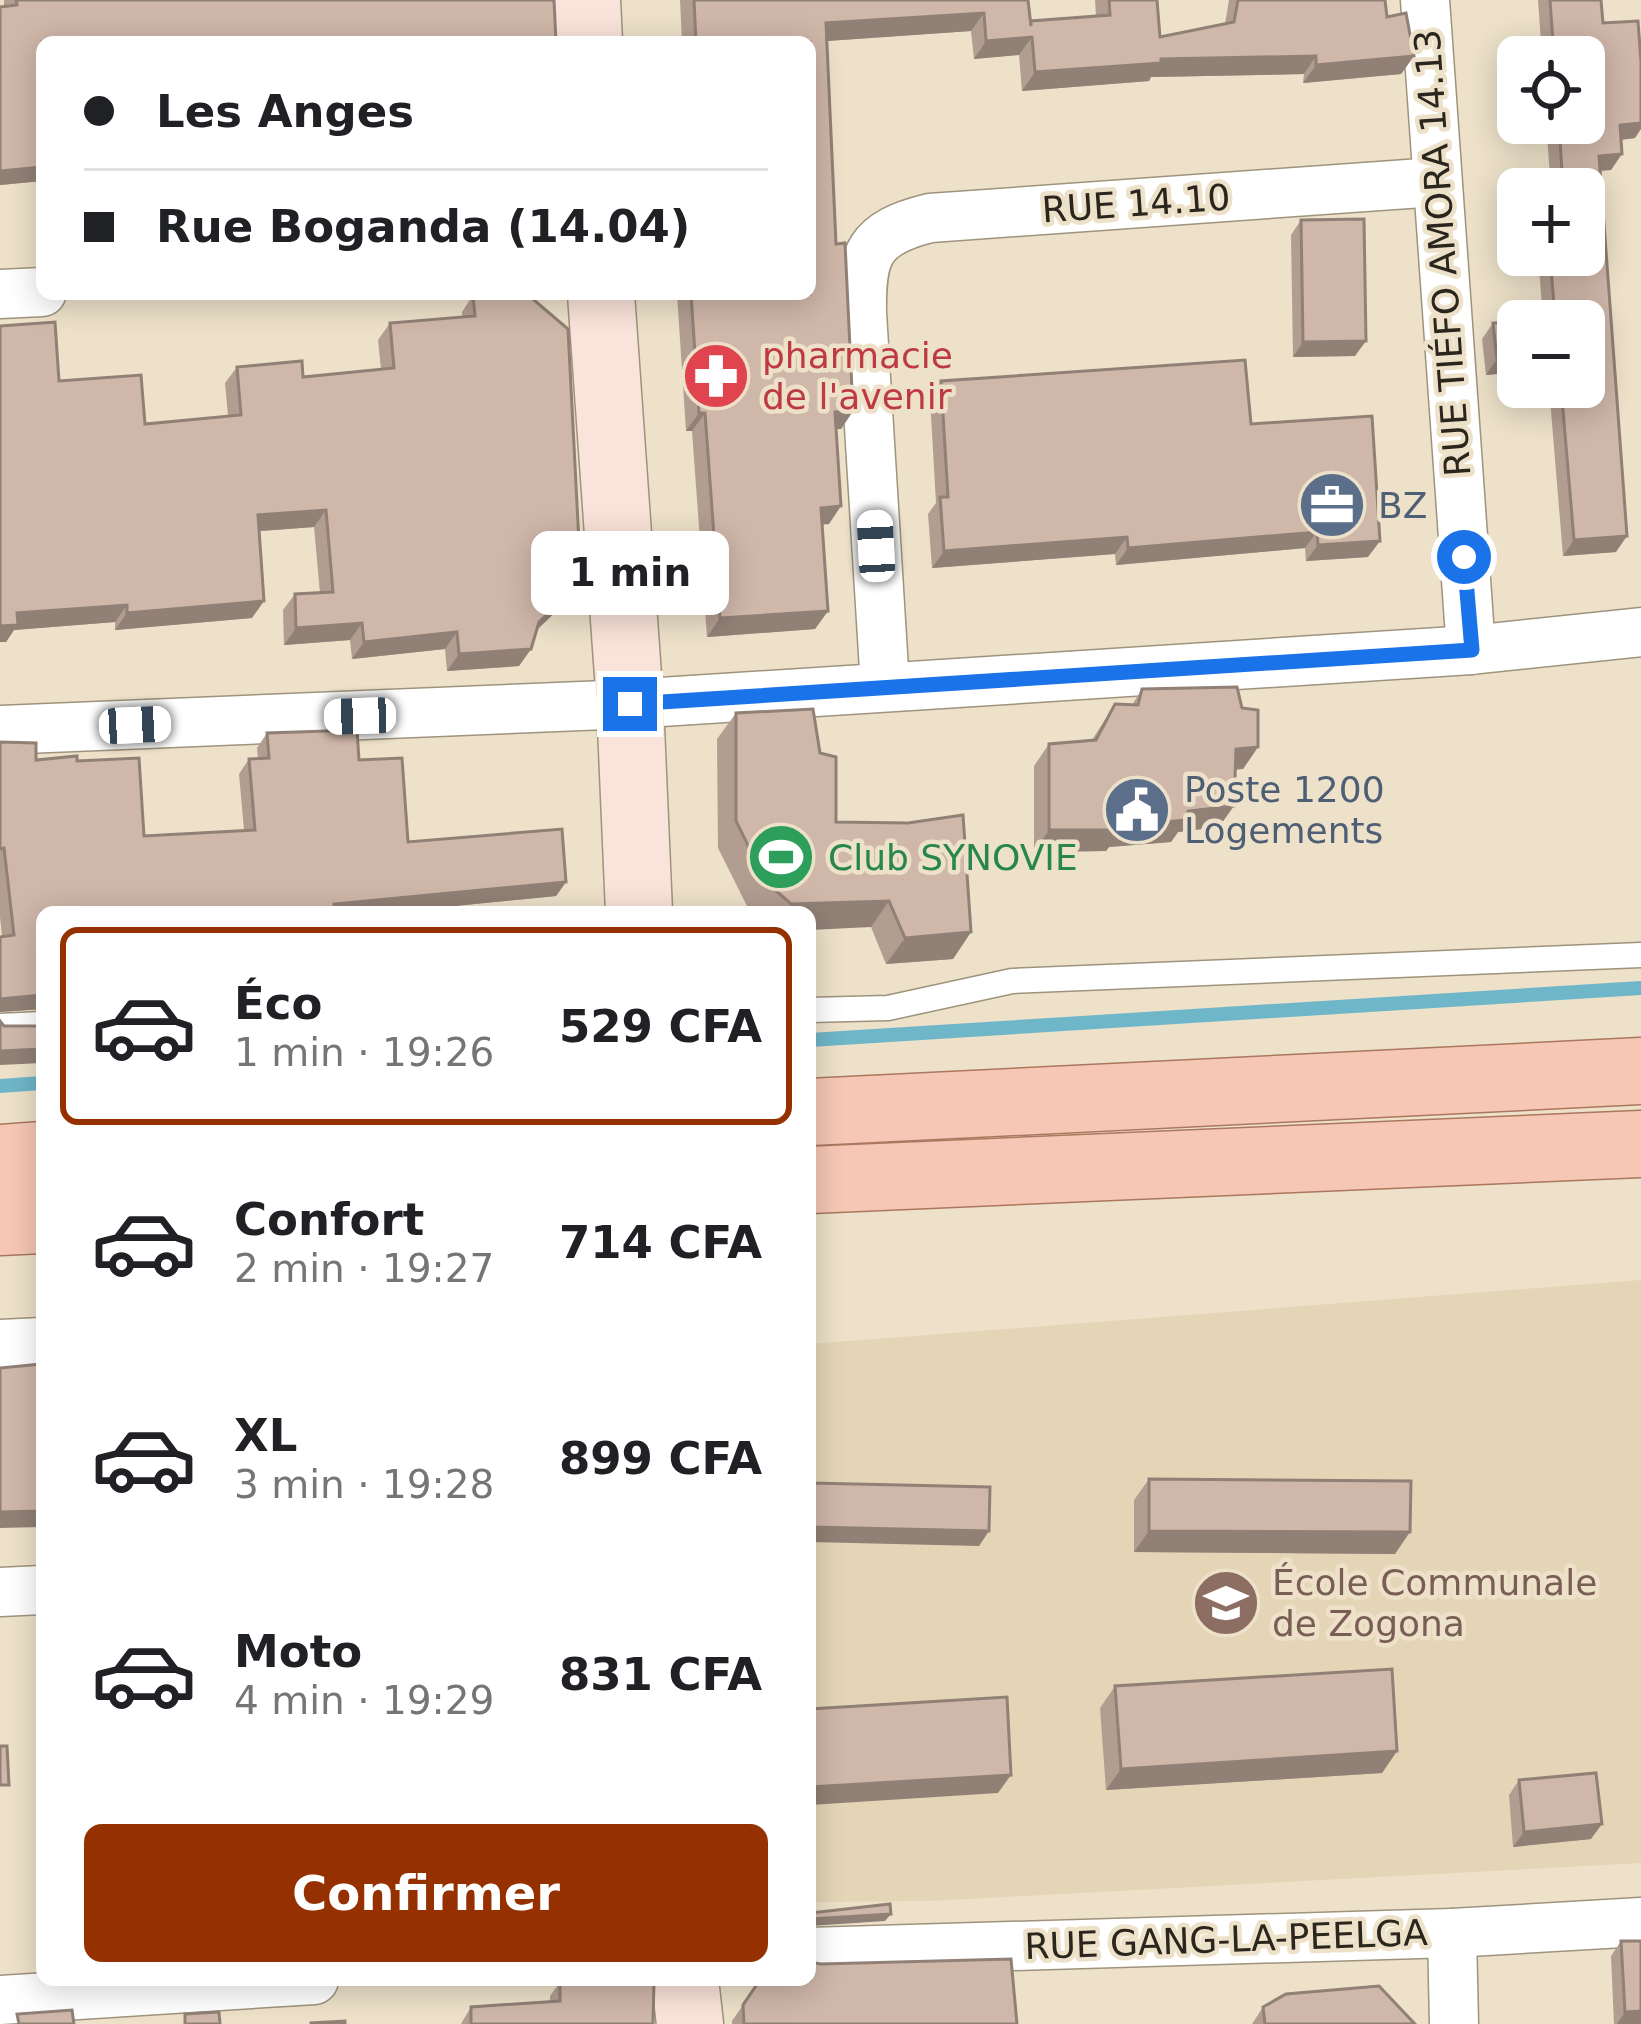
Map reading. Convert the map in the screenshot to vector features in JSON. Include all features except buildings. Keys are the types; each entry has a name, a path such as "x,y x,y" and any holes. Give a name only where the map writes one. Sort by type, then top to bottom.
{"main road":[{"path":"816,1112 1641,1071"},
{"path":"816,1180 1641,1144"},
{"path":"0,1158 36,1155"},
{"path":"0,1222 36,1220"}],"street":[{"path":"587,0 589,36"},
{"name":"RUE TIÉFO AMORA 14.13","path":"1425,0 1472,650"},
{"name":"RUE 14.10","path":"885,686 862,272 870,248 895,226 930,218 1436,182"},
{"path":"0,294 36,292"},
{"path":"601,300 630,704 639,906"},
{"path":"0,730 630,704 1472,650 1641,632"},
{"path":"0,1344 36,1342"},
{"path":"0,1592 36,1590"},
{"name":"RUE GANG-LA-PEELGA","path":"816,1952 1452,1933 1641,1922"},
{"path":"1452,1933 1454,2024"},
{"path":"0,2000 220,1986"},
{"path":"686,1986 690,2024"}],"lane":[{"path":"816,1010 888,1008 1012,981 1641,955"},
{"path":"0,1026 36,1024"}],"shaded area":[{"name":"École Communale de Zogona","path":"1641,1280 1641,1863 930,1901 816,1902 816,1344"}],"waterway":[{"path":"816,1040 1641,988"},
{"path":"0,1086 36,1083"}],"place":[{"name":"pharmacie de l'avenir","path":"716,376"},
{"name":"BZ","path":"1332,505"},
{"name":"Poste 1200 Logements","path":"1137,810"},
{"name":"Club SYNOVIE","path":"781,857"},
{"name":"École Communale de Zogona","path":"1226,1603"}],"route":[{"path":"630,704 1472,650 1464,557"}]}
